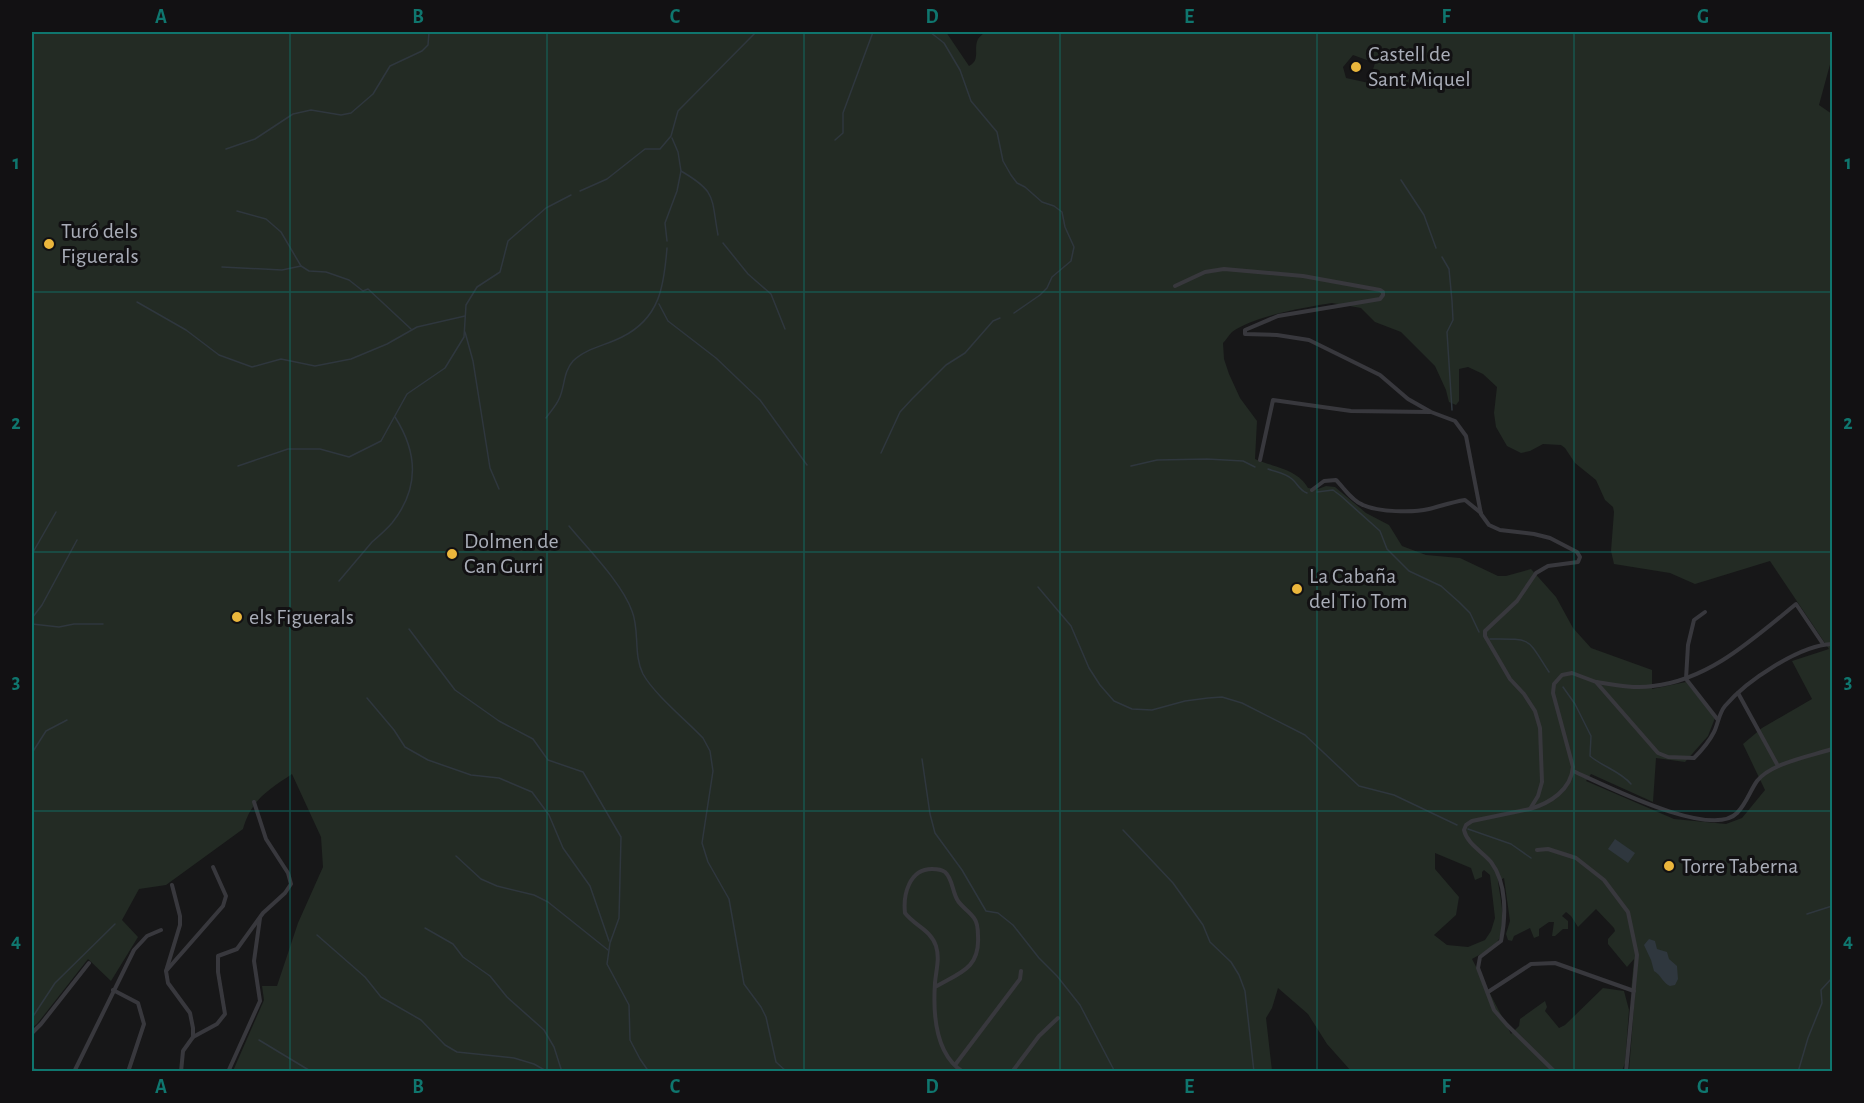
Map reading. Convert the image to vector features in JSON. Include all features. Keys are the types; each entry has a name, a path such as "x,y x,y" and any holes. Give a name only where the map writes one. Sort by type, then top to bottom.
{"street":[{"path":"1175,286 1205,272 1224,269 1303,276 1383,292 1380,299 1278,316 1245,330 1245,334 1277,335 1309,340 1380,375 1408,399 1431,412 1455,421 1466,436 1482,514"},
{"path":"1260,460 1273,400 1351,411 1431,412"},
{"path":"1312,490 1324,481 1336,480 1353,499 1363,505 1389,511 1428,509 1445,503 1465,500 1482,514 1489,525 1500,530 1550,538 1577,552 1580,557 1578,562 1548,566 1536,573 1517,601 1485,631 1485,636 1510,679 1535,711 1540,728 1542,782 1538,796 1530,809"},
{"path":"1555,1071 1506,1025 1494,1010 1478,968 1479,957 1500,941 1504,925 1500,877 1491,862 1470,841 1464,830 1466,825 1472,821 1543,805 1560,794 1572,776 1573,771 1553,693 1554,684 1562,675 1572,673 1596,682 1625,686 1652,687 1686,680 1714,667 1796,604 1823,644"},
{"path":"1705,612 1694,620 1688,645 1686,680 1718,720"},
{"path":"1596,682 1658,753 1668,757 1694,758 1704,747 1723,708 1738,693 1791,656 1823,644 1833,644"},
{"path":"1738,693 1778,766"},
{"path":"1573,771 1659,809 1684,816 1724,821 1737,814 1758,779 1778,766 1833,749"},
{"path":"181,1071 183,1051 193,1037 217,1024 225,1014 218,972 218,956 237,949 267,909 285,893 291,881 266,839 255,802"},
{"path":"1537,850 1548,849 1576,858 1604,880 1628,912 1637,955 1626,1071"},
{"path":"166,971 223,906 226,896 213,867"},
{"path":"935,987 968,968 974,962 979,948 974,918 957,900 950,878 946,873 932,869 917,873 905,892 905,914 929,933 936,947 938,964 935,987 935,1022 941,1041 955,1065 963,1071"},
{"path":"172,885 180,925 166,971 168,983 190,1013 193,1037"},
{"path":"228,1071 260,1001 254,960 260,918"},
{"path":"74,1071 134,950 147,936 161,930"},
{"path":"32,1033 89,963"},
{"path":"1488,992 1531,964 1556,963 1634,991"},
{"path":"955,1065 1020,980 1021,971"},
{"path":"113,990 138,1004 144,1024 128,1071"},
{"path":"1012,1071 1058,1018"},
{"path":"32,1070 41,1071"}],"shaded area":[{"path":"32,32 946,32 969,66 975,61 978,39 985,32 1832,32 1832,57 1819,105 1832,114 1832,1071 1629,1071 1635,993 1631,992 1634,959 1627,967 1608,944 1608,939 1615,931 1614,928 1596,909 1578,927 1566,912 1562,916 1568,921 1568,929 1563,929 1555,936 1552,936 1554,922 1549,922 1539,929 1539,936 1534,938 1530,928 1514,936 1512,941 1508,940 1506,934 1510,921 1504,878 1498,881 1503,918 1499,939 1491,948 1472,959 1511,1034 1519,1026 1520,1019 1545,1001 1547,1007 1545,1011 1559,1028 1565,1025 1603,988 1624,991 1629,1010 1625,1063 1622,1071 1351,1071 1327,1044 1308,1014 1278,988 1272,1008 1266,1018 1272,1071 233,1071 264,1000 262,986 277,986 298,923 323,867 321,837 292,774 268,791 256,803 243,829 166,885 139,889 122,920 138,937 111,981 88,959 32,1028","holes":["1353,55 1375,63 1369,83 1346,78 1343,67","1332,303 1361,308 1375,322 1401,332 1435,366 1449,402 1456,405 1459,401 1459,369 1468,367 1483,374 1497,387 1494,413 1496,427 1507,446 1521,453 1543,444 1561,445 1575,463 1596,480 1605,500 1613,507 1611,551 1614,564 1670,573 1695,584 1770,561 1829,649 1792,661 1812,699 1762,728 1743,744 1765,790 1742,818 1726,824 1674,819 1586,781 1591,774 1653,802 1656,758 1685,762 1708,736 1715,718 1686,682 1652,689 1652,670 1591,648 1573,628 1556,597 1531,569 1498,576 1460,558 1426,555 1402,546 1389,525 1366,513 1335,487 1308,488 1292,473 1255,459 1257,421 1240,398 1229,374 1224,359 1223,343 1232,332 1241,326 1280,313","1435,853 1471,868 1475,880 1482,877 1484,870 1490,875 1495,918 1485,940 1468,947 1447,945 1434,935 1456,915 1459,897 1435,869"]},
{"path":"1615,839 1635,853 1628,863 1608,849"},
{"path":"1649,939 1655,941 1657,949 1667,952 1669,959 1677,966 1678,979 1675,985 1668,985 1654,971 1644,945"}],"waterway":[{"path":"226,149 255,139 293,114 311,110 341,115 351,113 373,94 390,66 422,51 428,45 429,32"},
{"path":"580,191 607,179 645,149 660,149 671,136 678,111 756,32"},
{"path":"835,140 843,133 843,113 873,32"},
{"path":"930,32 944,43 960,70 971,101 997,132 1003,161 1011,175 1017,183 1042,202 1062,212 1065,227 1074,247 1071,261 1052,277 1047,288 1014,313"},
{"path":"667,241 665,223 677,191 681,171 678,152 672,138"},
{"path":"681,171 707,190 713,204 718,235"},
{"path":"1401,180 1424,215 1436,248"},
{"path":"238,466 288,449 320,449 349,457 381,441 407,394 445,368 464,337 466,305 477,287 500,272 508,241 546,208 571,195"},
{"path":"237,211 266,219 281,232 301,266 309,271 326,272 349,280 363,291 368,289 411,329"},
{"path":"723,243 748,274 771,294 785,329"},
{"path":"546,418 559,399 567,370 573,361 584,353 616,340 635,329 652,311 661,288 667,248"},
{"path":"1442,257 1449,269 1452,301 1453,320 1447,332 1452,410"},
{"path":"222,267 282,270 301,266"},
{"path":"137,302 186,330 219,355 252,367 281,359 315,366 351,359 387,344 417,327 465,316"},
{"path":"659,304 668,321 716,358 760,400 807,465"},
{"path":"881,453 900,412 946,365 965,353 993,321 1000,318"},
{"path":"465,332 473,361 490,468 499,489"},
{"path":"339,581 372,542 392,523 408,497 413,470 412,457 403,430 395,417"},
{"path":"1131,466 1157,460 1207,459 1243,461 1255,467"},
{"path":"1268,469 1289,477 1307,493"},
{"path":"1317,492 1333,490 1341,496 1380,531 1387,549 1409,571 1441,586 1459,602 1470,613 1479,632"},
{"path":"32,554 56,512"},
{"path":"569,526 604,567 627,600 636,626 638,659 648,682 703,738 710,751 713,771 702,843 708,862 729,899 744,984 766,1017 776,1062 787,1072"},
{"path":"32,618 42,605 77,540"},
{"path":"1038,587 1071,626 1089,668 1114,701 1132,709 1152,710 1185,701 1208,698 1222,697 1242,703 1305,735 1359,786 1394,795 1457,825"},
{"path":"32,624 59,627 74,624 103,624"},
{"path":"409,629 455,690 499,721 533,739 548,760 583,772 621,837 619,918 610,943 607,964 629,1005 630,1040 649,1072"},
{"path":"1490,639 1514,639 1527,642 1549,672"},
{"path":"1563,687 1575,704 1591,736 1590,756 1631,784"},
{"path":"367,698 405,747 428,760 471,775 499,778 532,792 549,815 563,848 590,886 609,941"},
{"path":"32,753 46,731 67,720"},
{"path":"922,759 935,833 962,870 986,911 998,913 1013,925 1080,1005 1115,1072"},
{"path":"1468,829 1511,844 1531,858"},
{"path":"1123,830 1173,883 1203,925 1210,942 1231,962 1239,975 1245,991 1254,1072"},
{"path":"456,856 481,879 497,886 534,895 548,902 608,950"},
{"path":"1807,914 1832,906"},
{"path":"32,1018 55,983 115,924"},
{"path":"425,928 453,944 463,957 490,976 507,997 544,1030 554,1047 562,1072"},
{"path":"317,935 365,977 381,997 421,1020 445,1045 457,1052 514,1058 534,1064 548,1072"},
{"path":"1798,1072 1822,1003 1821,990 1832,978"},
{"path":"259,1040 312,1072"}],"place":[{"name":"Castell de Sant Miquel","path":"1356,67"},
{"name":"Turó dels Figuerals","path":"49,244"},
{"name":"Dolmen de Can Gurri","path":"452,554"},
{"name":"La Cabaña del Tio Tom","path":"1297,589"},
{"name":"els Figuerals","path":"237,617"},
{"name":"Torre Taberna","path":"1669,866"}]}
